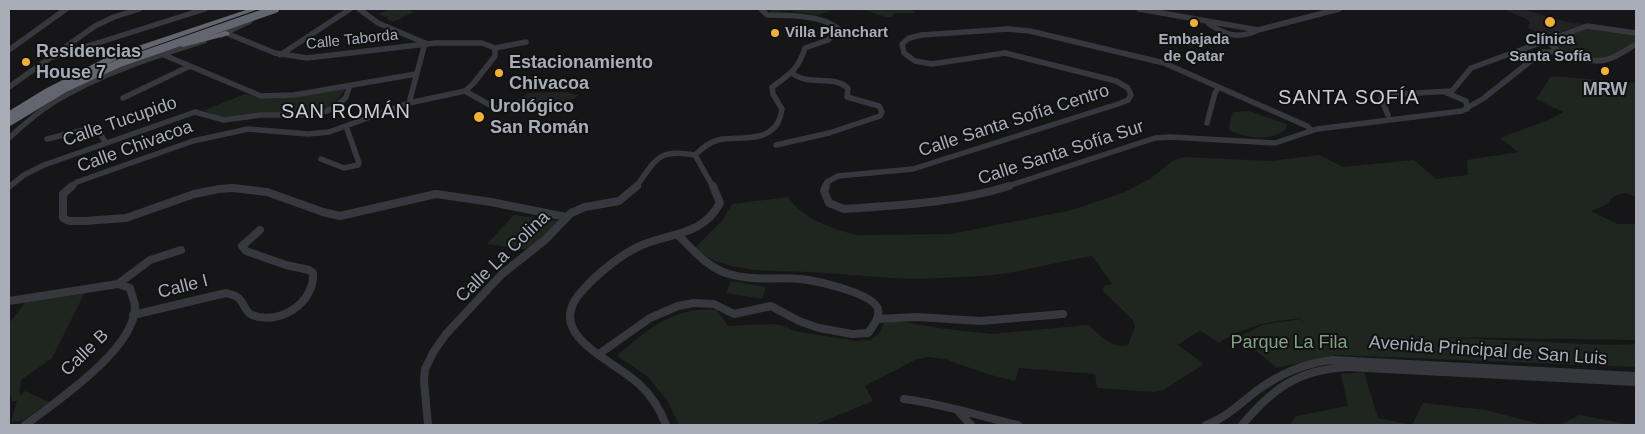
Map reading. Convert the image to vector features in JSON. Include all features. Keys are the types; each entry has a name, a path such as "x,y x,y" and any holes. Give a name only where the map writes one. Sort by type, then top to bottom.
{"highway":[{"path":"9,115 48,91 131,50 256,9"},
{"path":"9,122 65,88 117,64 275,9"},
{"path":"90,70 148,48 266,12"},
{"path":"237,15 252,16 245,24"},
{"path":"9,127 45,102 101,74 192,42 226,33"}],"street":[{"path":"9,50 66,9"},
{"path":"9,87 104,21 139,9"},
{"path":"53,58 205,9"},
{"path":"256,9 255,15 282,9"},
{"path":"280,55 350,9"},
{"path":"360,9 378,22 425,43 479,42 489,44 495,48 526,42"},
{"path":"695,155 705,144 714,140 761,137 769,132 779,121 782,109 773,94 772,87 792,73 800,63 805,48 831,38 837,34 839,27 796,15 767,14 761,9"},
{"path":"1139,9 1258,30"},
{"path":"1206,21 1225,35 1235,37 1339,9"},
{"path":"9,138 38,114 76,90 102,78 226,33 266,12"},
{"path":"1388,115 1383,104 1383,95 1443,92 1457,88 1471,68 1587,26 1636,33"},
{"name":"Calle Santa Sofía Centro","path":"824,194 827,182 838,176 913,169 1128,100 1131,95 1128,88 1116,81 1009,54 996,53 932,64 915,61 904,53 902,44 912,36 1024,30 1164,63 1219,87"},
{"name":"Calle Taborda","path":"226,33 280,55 307,58 425,43"},
{"path":"1548,40 1550,46 1562,52"},
{"path":"409,103 425,43"},
{"path":"1207,123 1215,93 1219,87 1309,128 1403,119 1467,109 1544,52 1562,52 1603,60 1636,44"},
{"name":"Calle Chivacoa","path":"495,48 495,56 481,75 464,91 442,98 409,103 329,132 308,134 248,129 174,146 130,164 77,182 67,189 61,199 63,218 69,221 125,218 187,195 209,190 235,188 283,196 337,216 347,216 425,195 436,194 492,202 566,217"},
{"path":"1516,52 1523,58 1533,60"},
{"path":"164,55 261,96 294,95 416,74"},
{"path":"123,98 190,66"},
{"path":"776,145 814,138 880,116 882,112 875,103 847,97 848,88 841,82 809,81 792,73"},
{"name":"Calle Tucupido","path":"9,187 37,167 194,112 200,112 210,118 225,121 258,116 315,114 332,108 345,100 349,95 350,84"},
{"path":"1457,88 1457,91 1466,97 1484,98"},
{"path":"464,91 473,98 497,109 533,107"},
{"path":"1443,92 1464,100 1467,103 1467,109"},
{"path":"1309,128 1388,115 1403,119"},
{"path":"47,139 96,126 106,143"},
{"path":"321,159 344,168 358,165 359,163 346,126"},
{"name":"Calle Santa Sofía Sur","path":"824,194 829,203 844,208 952,200 981,195 1155,138 1170,137 1268,144 1288,140 1309,128"},
{"path":"566,217 587,206 611,204 625,198 652,162 664,154 685,152 695,155 716,192 720,203 711,218 678,235 641,245 576,296 570,305 568,321 578,337 634,379 648,392 658,406 666,425"},
{"name":"Calle La Colina","path":"428,425 424,371 440,342 506,270 547,239 566,217"},
{"name":"Calle I","path":"133,315 226,293 238,297 247,311 253,315 273,316 292,310 309,295 314,283 313,273 302,267 286,265 246,251 242,246 260,230"},
{"path":"599,354 639,323 668,310 695,303 712,303 721,306 728,312 736,314 772,306 805,323 854,336 868,333 877,319 877,305 864,295 824,282 797,278 758,278 728,273 700,258 678,235"},
{"path":"9,301 118,284 150,260 181,250"},
{"name":"Calle B","path":"25,425 107,359 127,334 133,315 132,292 126,285 118,284"},
{"path":"877,319 924,317 981,321 1063,314"},
{"name":"Avenida Principal de San Luis","path":"1206,425 1226,416 1289,370 1324,360 1365,360 1636,376"},
{"name":"Avenida Principal de San Luis","path":"1242,425 1258,406 1287,382 1303,373 1323,368 1347,367 1636,382"},
{"path":"904,399 941,404 1000,423 1018,425"},
{"path":"957,410 971,425"}],"shaded area":[{"name":"Clínica Santa Sofía","path":"1502,9 1522,9 1566,22 1584,24 1546,37 1528,28 1530,23 1527,19"},
{"path":"565,92 578,95 574,99 544,105 511,107 510,104 528,93"}],"green space":[{"path":"389,9 407,9 414,12 393,22 386,18 388,16 385,17 378,14"},
{"path":"767,9 835,9 819,15 790,11 771,12"},
{"path":"842,9 913,9 915,13 895,13 891,17 886,17 867,11"},
{"path":"1587,26 1636,33 1636,44 1607,59 1594,60 1558,51 1548,40"},
{"name":"Parque La Fila","path":"1551,76 1636,83 1636,197 1626,193 1620,194 1613,197 1608,204 1591,211 1617,224 1636,224 1636,340 1436,337 1609,345 1636,344 1636,367 1335,355 1277,368 1239,337 1262,325 1300,319 1308,328 1300,318 1268,323 1248,328 1219,343 1200,330 1178,345 1204,364 1164,390 1154,392 1097,388 1095,374 1019,368 1015,381 987,374 945,359 927,357 915,360 865,386 873,401 814,425 679,425 667,400 647,376 617,356 662,321 688,312 702,310 717,310 728,326 771,324 785,326 795,331 855,341 870,340 878,335 886,319 938,328 992,334 1088,325 1112,343 1122,346 1128,345 1135,327 1132,319 1103,291 1104,286 1112,284 1092,256 1014,272 908,279 749,269 721,263 694,249 722,221 732,204 788,197 801,211 819,222 838,230 858,235 951,234 1072,210 1125,192 1151,178 1174,160 1185,157 1270,161 1319,155 1343,167 1414,160 1436,179 1468,175 1467,160 1518,152 1500,138 1551,119 1563,112 1536,99"},
{"path":"346,88 337,101 327,108 312,112 219,118 204,110 245,94 267,99 294,97"},
{"path":"1249,111 1287,124 1285,130 1272,136 1257,138 1229,130 1233,112"},
{"path":"514,215 559,221 530,250 487,244"},
{"path":"731,281 766,287 762,299 726,293"},
{"path":"85,292 52,358 21,380 19,396 25,391 49,402 24,420 11,422 17,401 12,401 9,386 9,323 26,302"},
{"path":"1364,372 1378,418 1412,425 1290,425 1296,416 1348,406 1341,374"},
{"path":"1423,403 1486,410 1543,425 1412,425"},
{"path":"1580,415 1631,425 1560,425"}],"place":[{"name":"Clínica Santa Sofía","path":"1550,22"},
{"name":"Embajada de Qatar","path":"1194,23"},
{"name":"Villa Planchart","path":"775,33"},
{"name":"Residencias House 7","path":"26,62"},
{"name":"MRW","path":"1605,71"},
{"name":"Estacionamiento Chivacoa","path":"499,73"},
{"name":"Urológico San Román","path":"479,117"}],"district":[{"name":"SANTA SOFÍA","path":"1349,98"},
{"name":"SAN ROMÁN","path":"346,112"}]}
